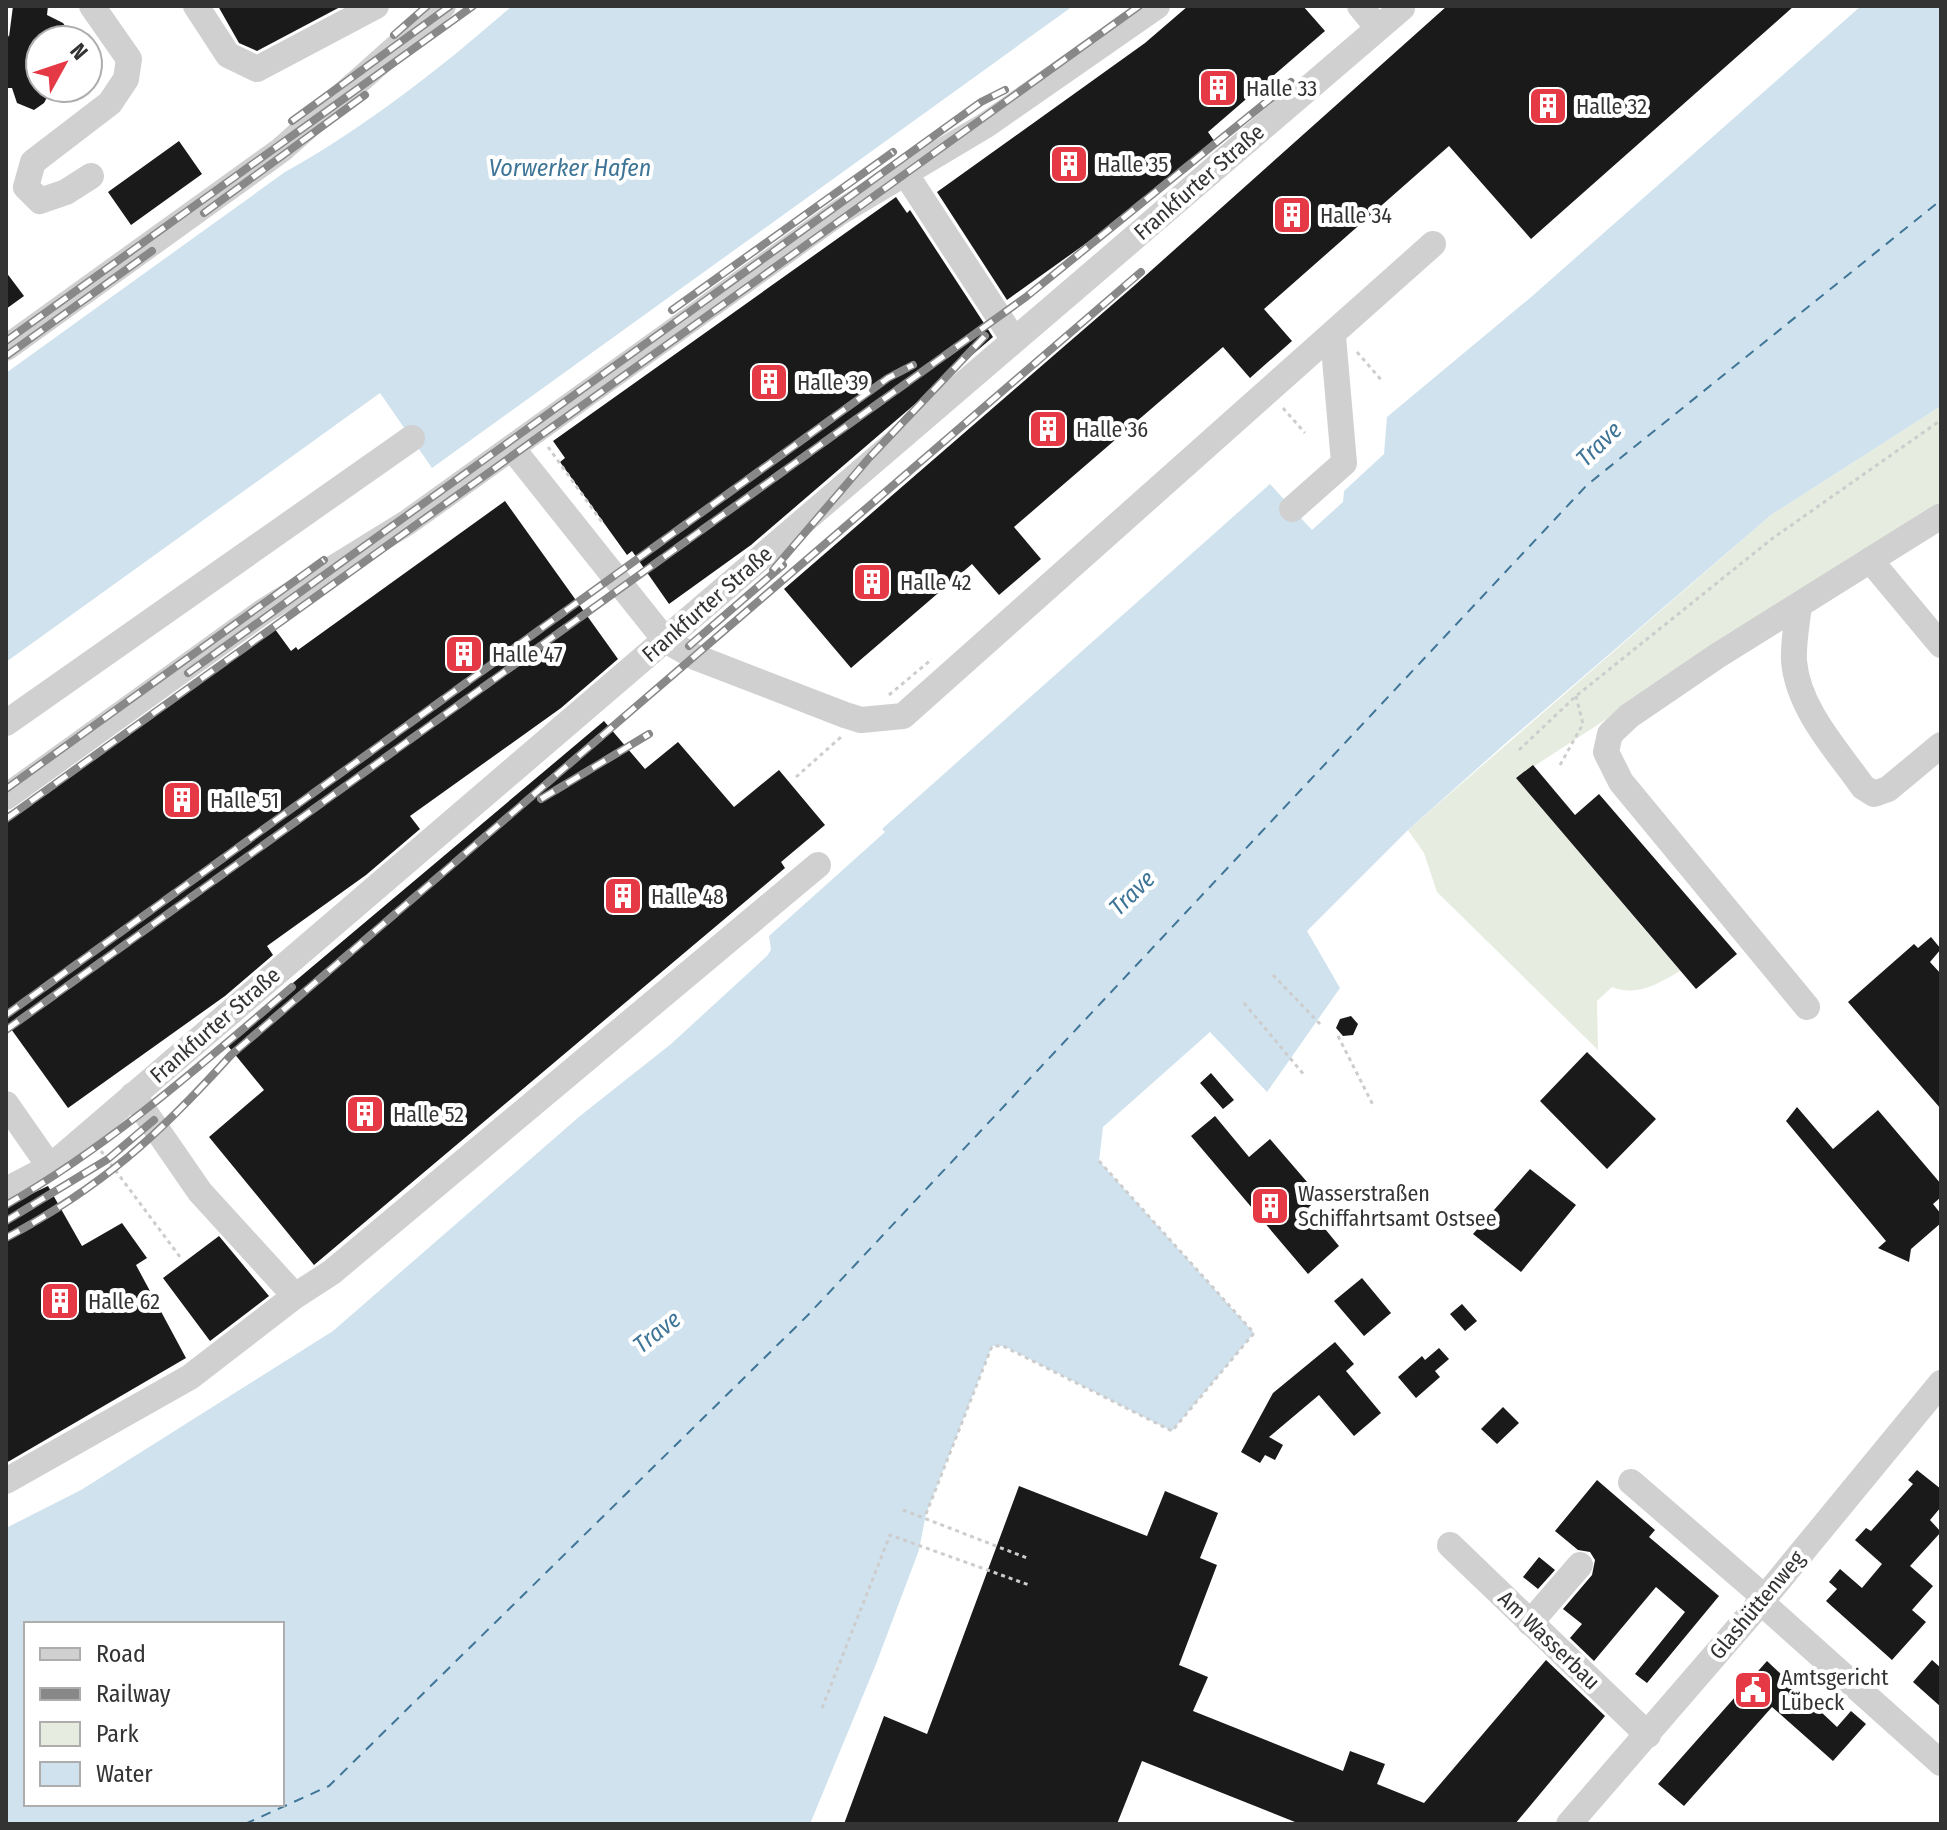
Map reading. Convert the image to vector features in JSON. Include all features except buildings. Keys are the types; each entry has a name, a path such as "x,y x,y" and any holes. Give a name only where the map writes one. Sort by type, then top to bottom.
{"street":[{"path":"91,176 66,192 40,201 26,187 33,162 110,103 126,79 129,59 92,6"},
{"path":"196,6 228,55 257,69 376,6"},
{"path":"6,348 281,150 443,6"},
{"path":"6,797 264,611 408,522 840,212 986,125 1157,6"},
{"path":"1360,6 1378,28"},
{"name":"Frankfurter Straße","path":"6,1190 50,1167 1402,8"},
{"path":"905,173 1014,340"},
{"path":"512,448 665,640 695,657 845,715 861,720 903,716 1433,244"},
{"path":"1292,509 1344,463 1333,336"},
{"path":"6,723 412,438"},
{"path":"1807,1007 1621,782 1606,752 1610,734 1629,716 1941,516"},
{"path":"1870,560 1941,645"},
{"path":"1799,605 1794,661 1806,705 1863,787 1874,794 1888,789 1941,745"},
{"path":"6,1481 190,1377 295,1296 332,1272 818,865"},
{"path":"133,1095 200,1192 295,1296"},
{"path":"6,1104 50,1167"},
{"name":"Glashüttenweg","path":"1569,1824 1762,1600 1941,1383"},
{"path":"1631,1482 1941,1763"},
{"name":"Am Wasserbau","path":"1450,1545 1648,1735"},
{"path":"1530,1623 1580,1565"}],"path":[{"path":"1519,750 1576,696 1773,538 1941,420"},
{"path":"536,431 604,525"},
{"path":"1560,765 1583,724 1576,696"},
{"path":"1273,975 1321,1025"},
{"path":"1244,1003 1305,1076"},
{"path":"1338,1036 1374,1107"},
{"path":"88,1134 180,1257"},
{"path":"926,1514 992,1346 1003,1346 1172,1431 1254,1333 1099,1161"},
{"path":"903,1510 1027,1558"},
{"path":"822,1708 890,1535 1029,1585"}],"green space":[{"path":"1941,406 1941,501 1516,778 1680,971 1639,990 1612,987 1597,1001 1598,1050 1437,892 1424,853 1408,830 1771,515"}],"water":[{"name":"Vorwerker Hafen","path":"512,6 1073,6 432,468 380,393 6,662 6,373 285,172 345,136 403,95"},
{"name":"Trave","path":"1861,6 1941,6 1941,406 1771,515 1408,830 1307,931 1340,988 1267,1092 1210,1032 1103,1127 1099,1161 1254,1333 1172,1431 1004,1346 992,1346 926,1514 919,1550 876,1664 810,1824 6,1824 6,1528 81,1490 333,1331 580,1116 671,1044 767,956 771,950 769,936 885,832 882,829 1270,484 1312,530 1343,502 1344,491 1384,454 1387,417 1530,298"}],"ferry route":[{"path":"245,1824 329,1786 808,1315 1587,485 1941,200"}],"railway":[{"path":"394,35 427,6"},
{"path":"292,121 450,6"},
{"path":"6,341 473,6"},
{"path":"6,819 1139,6"},
{"path":"6,1030 1026,297 1291,82"},
{"path":"188,673 981,102 1005,90"},
{"path":"204,213 365,95"},
{"path":"672,310 893,152"},
{"path":"6,356 152,251"},
{"path":"6,1238 72,1199 128,1157 179,1110 231,1055 1141,272"},
{"path":"773,570 869,458 985,336"},
{"path":"6,1015 888,378 913,365"},
{"path":"6,789 324,560"},
{"path":"689,646 783,565"},
{"path":"541,799 649,734"},
{"path":"6,1205 45,1182 119,1130 292,987"},
{"path":"6,1221 108,1159 154,1120"}],"place":[{"name":"Halle 33","path":"1218,88"},
{"name":"Halle 32","path":"1548,106"},
{"name":"Halle 35","path":"1069,164"},
{"name":"Halle 34","path":"1292,215"},
{"name":"Halle 39","path":"769,382"},
{"name":"Halle 36","path":"1048,429"},
{"name":"Halle 42","path":"872,582"},
{"name":"Halle 47","path":"464,654"},
{"name":"Halle 51","path":"182,800"},
{"name":"Halle 48","path":"623,896"},
{"name":"Halle 52","path":"365,1114"},
{"name":"Wasserstraßen Schiffahrtsamt Ostsee","path":"1270,1206"},
{"name":"Halle 62","path":"60,1301"},
{"name":"Amtsgericht Lübeck","path":"1753,1690"}]}
